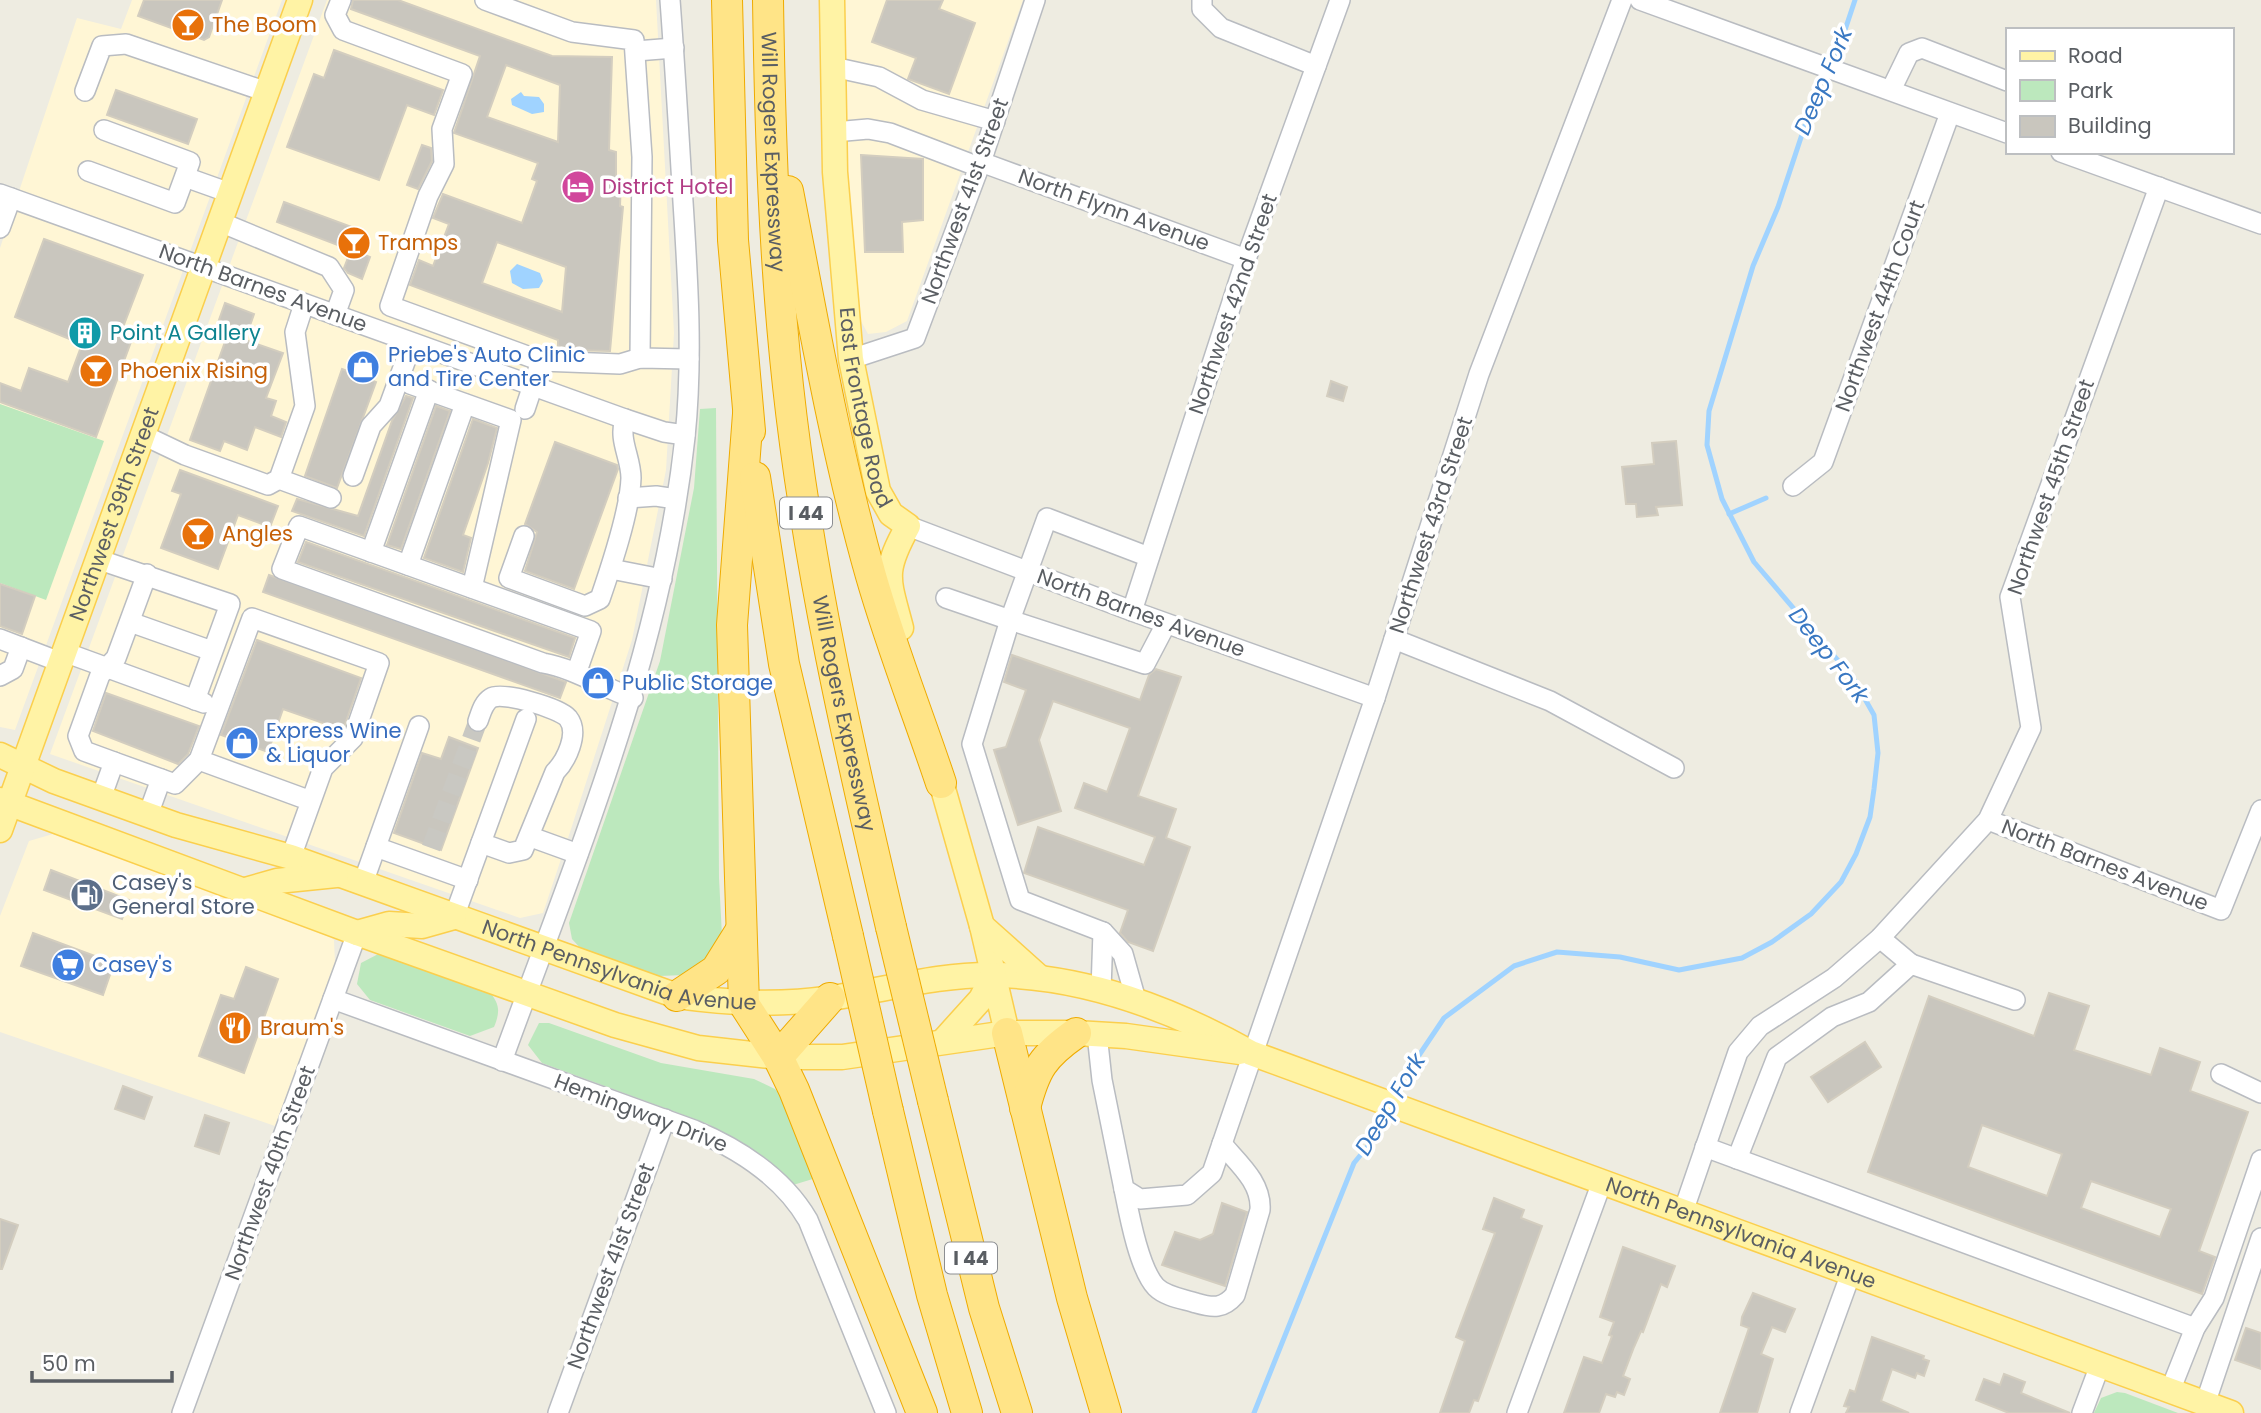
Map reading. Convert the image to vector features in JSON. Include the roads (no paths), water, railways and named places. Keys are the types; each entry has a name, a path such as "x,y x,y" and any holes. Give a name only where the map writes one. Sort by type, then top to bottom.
{"highway":[{"name":"Will Rogers Expressway","path":"727,0 733,240 748,414 784,664 932,1295 967,1413"},
{"name":"Will Rogers Expressway","path":"768,0 775,238 788,387 810,546 850,752 891,927 984,1308 1017,1413"},
{"path":"769,92 837,446 872,579 941,783"},
{"path":"748,414 732,625 744,1004 778,1057 922,1413"},
{"path":"677,996 716,970 741,930"},
{"path":"778,1057 830,998"},
{"path":"1007,1033 1072,1298 1106,1413"},
{"path":"1025,1108 1037,1069 1048,1054 1086,1034"}],"main road":[{"name":"Northwest 39th Street","path":"0,830 5,802 23,766 300,0"},
{"name":"East Frontage Road","path":"832,0 834,132 842,270 851,359 878,491 891,514 908,526 890,561 887,577 982,926 1007,1033"},
{"name":"North Pennsylvania Avenue","path":"0,755 148,815 291,857 677,996 744,1004 830,998 937,979 993,975 1039,977 1136,1000 1193,1021 1251,1053 2231,1413"},
{"name":"North Pennsylvania Avenue","path":"5,802 357,933 672,1043 721,1052 778,1057 842,1057 944,1040 1007,1033 1086,1034 1251,1053"},
{"path":"242,891 277,881 351,879"},
{"path":"357,933 389,924 422,926 454,917"},
{"path":"982,926 1039,977"},
{"path":"944,1040 981,999 993,975"}],"street":[{"path":"341,0 335,15 343,30 462,74 442,129 444,164 428,196 381,332"},
{"path":"485,0 572,32 635,40 643,218 640,358"},
{"path":"502,1061 633,698 662,579 677,499 685,435 689,359 686,254 670,0"},
{"name":"Northwest 41st Street","path":"851,359 915,338 980,164 1035,0"},
{"path":"1202,0 1202,9 1220,28 1316,66"},
{"name":"Northwest 42nd Street","path":"1132,611 1246,259 1340,0"},
{"name":"Northwest 43rd Street","path":"1124,1189 1140,1199 1187,1195 1212,1173 1375,698 1479,374 1622,0"},
{"path":"1642,0 2006,133"},
{"path":"85,91 102,46 126,44 267,92"},
{"path":"636,51 674,48"},
{"path":"1891,90 1909,53 1922,48 2006,81"},
{"path":"833,67 879,77 922,100 995,121"},
{"name":"Northwest 44th Court","path":"1793,486 1824,462 1950,113"},
{"name":"North Flynn Avenue","path":"834,132 868,129 891,133 1246,259"},
{"path":"88,171 175,204 190,162 104,130"},
{"path":"2068,154 2261,224"},
{"path":"185,177 230,193"},
{"name":"Northwest 45th Street","path":"1683,1212 1738,1052 1760,1026 1834,978 1880,938 1989,820 2031,728 2010,597 2159,187"},
{"path":"0,229 6,196"},
{"name":"North Barnes Avenue","path":"6,196 625,419 664,432 685,435"},
{"path":"219,222 329,267 344,290 335,315"},
{"path":"143,435 185,455 268,485 279,479 305,406 295,332 304,304"},
{"path":"390,306 541,361 620,364 640,358 689,359"},
{"path":"353,476 371,426 389,405 412,343"},
{"path":"525,409 541,361"},
{"path":"371,552 420,387 511,420 472,588"},
{"path":"408,565 465,404"},
{"path":"524,536 509,578 585,606 600,599 611,569 631,478 622,435 625,419"},
{"path":"279,479 331,498"},
{"path":"628,498 656,496 677,499"},
{"path":"1136,1000 1123,954 1103,932 1020,900 971,744 1010,620 1047,518 1149,557"},
{"path":"577,671 592,631 299,526 282,569 543,663 577,671 606,688 633,698"},
{"name":"North Barnes Avenue","path":"908,526 1166,624 1375,698"},
{"path":"97,559 148,574 230,604 195,700"},
{"path":"611,569 662,579"},
{"path":"148,574 116,658 100,675 78,736 84,751 175,784 199,760 252,618"},
{"path":"946,598 1145,664 1166,624"},
{"path":"228,609 379,663 352,738 323,768 291,857"},
{"path":"130,622 212,651"},
{"path":"0,639 21,647 108,668 218,709"},
{"path":"1394,639 1550,701 1674,768"},
{"path":"0,676 7,675 13,669 21,647"},
{"path":"478,721 484,705 492,696 508,694 562,714 568,718 573,737 563,764 555,772 531,837 523,850 515,854 481,843"},
{"path":"454,917 526,719"},
{"path":"351,879 376,847 419,726"},
{"path":"199,760 311,800"},
{"path":"101,798 114,762"},
{"path":"148,815 161,779"},
{"name":"North Barnes Avenue","path":"1989,820 2221,910 2261,810"},
{"path":"531,837 578,854"},
{"path":"376,847 428,856 468,880"},
{"path":"1101,990 1103,932"},
{"name":"Northwest 40th Street","path":"182,1413 357,933"},
{"path":"1880,938 1911,964 2015,1000"},
{"path":"1737,1159 1777,1057 1832,1017 1869,1002 1911,964"},
{"name":"Hemingway Drive","path":"333,999 665,1119 717,1139 748,1158 778,1183 802,1210 886,1413"},
{"path":"1086,1034 1102,1080 1135,1241 1154,1286 1164,1293 1214,1308 1227,1304 1235,1295 1260,1210 1261,1196 1222,1144"},
{"path":"2221,1074 2261,1093"},
{"name":"Northwest 41st Street","path":"558,1413 665,1119"},
{"path":"1704,1147 2195,1328"},
{"path":"2170,1391 2195,1328 2214,1298 2261,1160"},
{"path":"1517,1413 1602,1182"},
{"path":"2205,1404 2261,1238"},
{"path":"1800,1413 1851,1273"},
{"path":"2242,1292 2261,1299"},
{"path":"2082,1413 2100,1365"}],"water":[{"path":"521,92 524,96 539,97 544,104 544,112 532,114 512,105 511,99"},
{"path":"517,264 540,273 543,281 539,288 523,289 512,283 510,271"}],"waterway":[{"name":"Deep Fork","path":"1391,1097 1444,1018 1514,966 1557,952 1620,957 1679,970 1742,958 1772,942 1811,914 1841,882 1856,854 1870,817 1874,789 1878,753 1874,715 1853,678 1754,562 1722,499 1707,445 1709,411 1753,266 1778,207 1817,89 1838,51 1855,0"},
{"path":"1729,514 1766,498"},
{"name":"Deep Fork","path":"1254,1413 1354,1163 1372,1141 1386,1109"}],"tunnel":[{"path":"431,848 478,721"}],"place":[{"name":"The Boom","path":"188,25"},
{"name":"District Hotel","path":"578,187"},
{"name":"Tramps","path":"354,243"},
{"name":"Point A Gallery","path":"85,333"},
{"name":"Priebe's Auto Clinic and Tire Center","path":"363,367"},
{"name":"Phoenix Rising","path":"96,371"},
{"name":"Angles","path":"198,534"},
{"name":"Public Storage","path":"598,683"},
{"name":"Express Wine & Liquor","path":"242,743"},
{"name":"Casey's General Store","path":"87,895"},
{"name":"Casey's","path":"68,965"},
{"name":"Braum's","path":"235,1028"}]}
